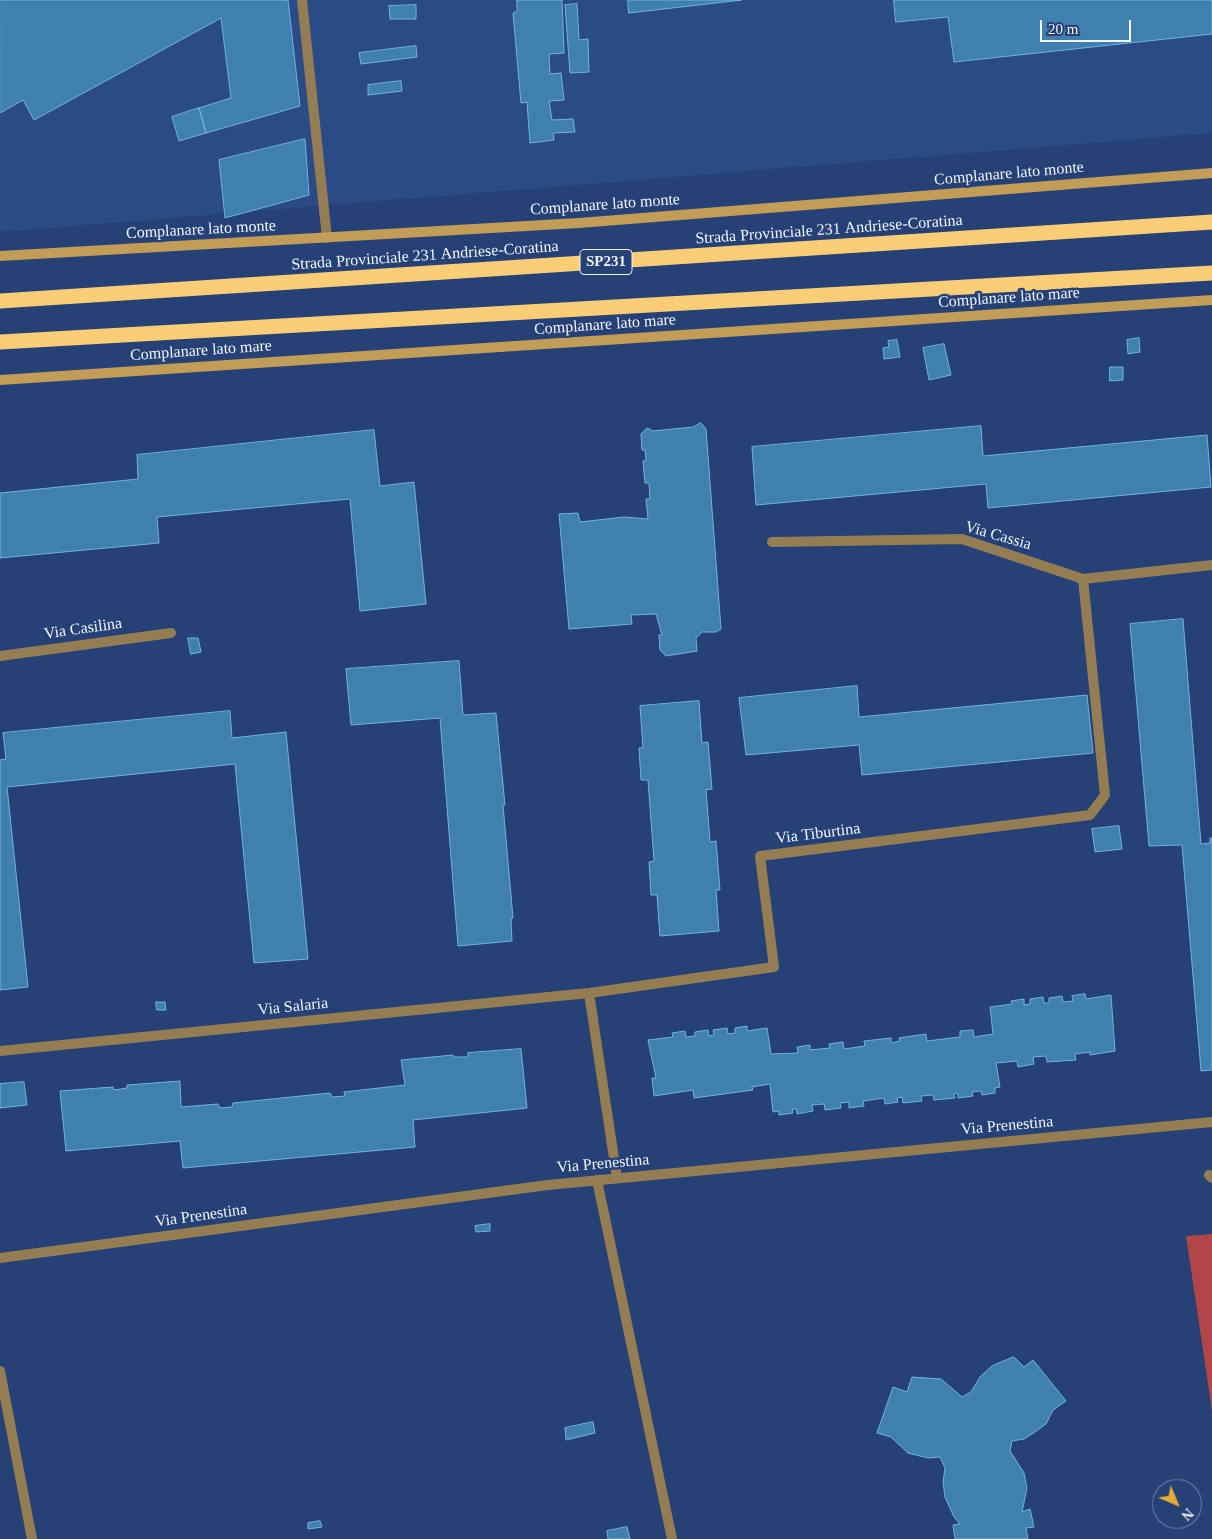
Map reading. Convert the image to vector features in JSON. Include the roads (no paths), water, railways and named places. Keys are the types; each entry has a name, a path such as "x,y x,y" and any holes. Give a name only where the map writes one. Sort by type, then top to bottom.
{"highway":[{"name":"Strada Provinciale 231 Andriese-Coratina","path":"0,301 1212,222"},
{"path":"0,342 1212,272"}],"street":[{"path":"302,0 327,238"},
{"name":"Complanare lato monte","path":"0,256 579,223 1212,173"},
{"name":"Complanare lato mare","path":"0,380 1212,300"},
{"name":"Via Cassia","path":"772,542 962,539 1083,579 1212,565"},
{"name":"Via Tiburtina","path":"589,993 774,967 760,856 1090,815 1106,794 1083,579"},
{"name":"Via Casilina","path":"0,656 170,633"},
{"path":"589,993 617,1178"},
{"name":"Via Salaria","path":"0,1051 589,993"},
{"name":"Via Prenestina","path":"0,1258 548,1185 1212,1122"},
{"path":"598,1180 672,1539"},
{"path":"0,1371 32,1539"}]}
